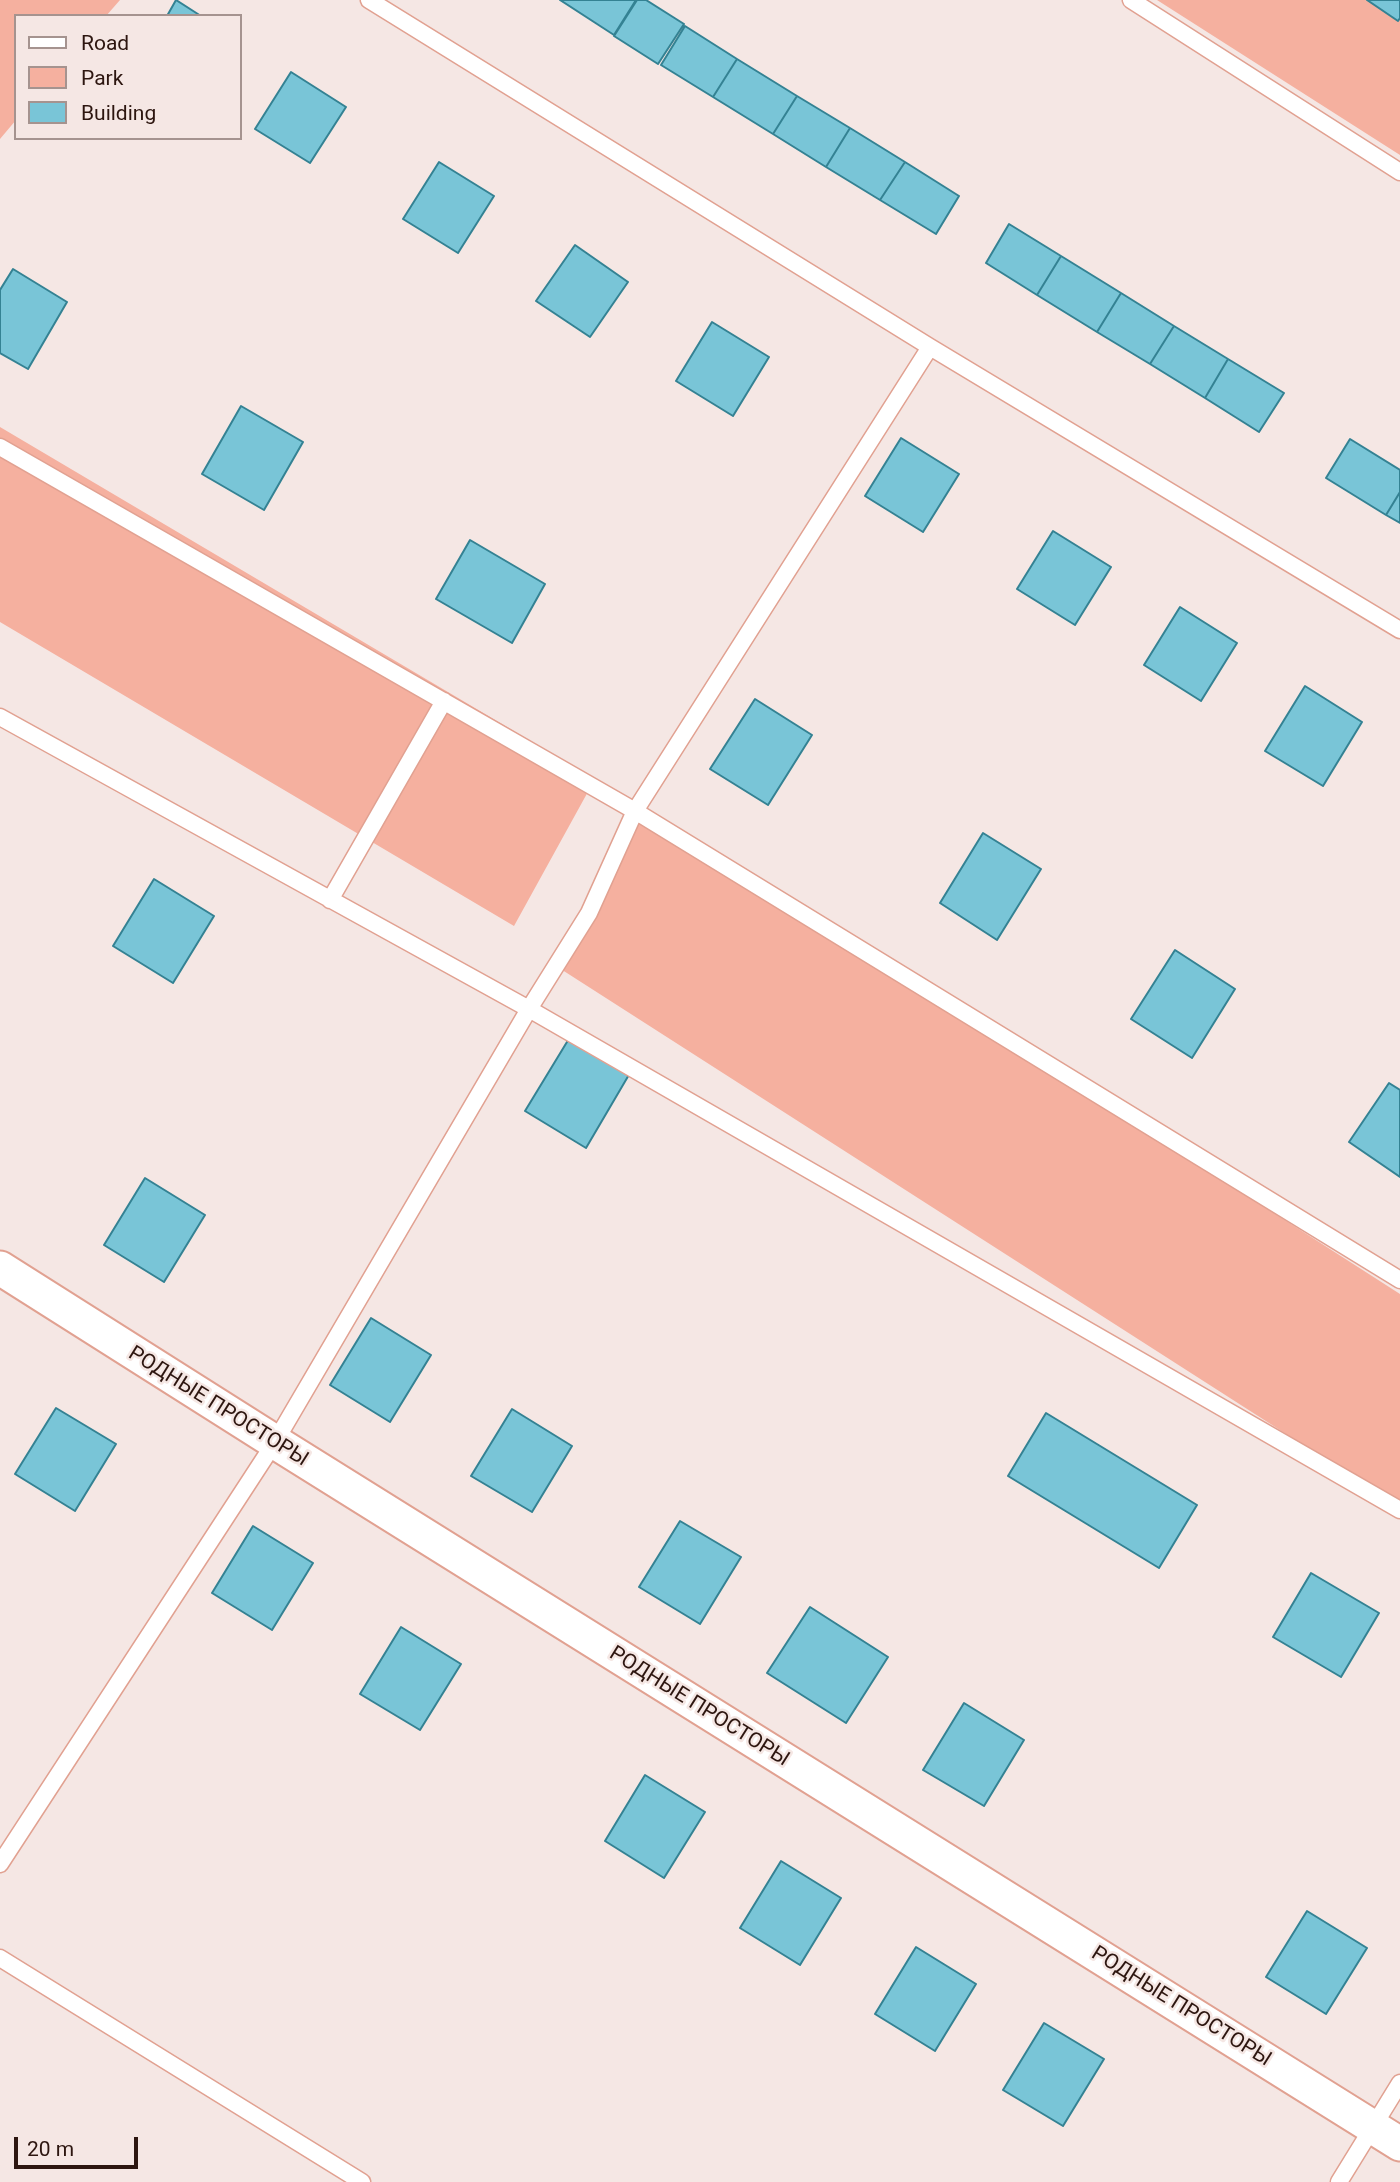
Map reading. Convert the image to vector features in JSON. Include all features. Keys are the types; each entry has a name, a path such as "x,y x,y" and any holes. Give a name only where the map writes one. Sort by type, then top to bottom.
{"street":[{"name":"РОДНЫЕ ПРОСТОРЫ","path":"0,1268 275,1443 1387,2135"}],"lane":[{"path":"369,0 930,347 1400,630"},
{"path":"1131,0 1400,172"},
{"path":"0,1864 275,1443 529,1009 589,913 635,811 930,347"},
{"path":"0,447 635,811 1400,1280"},
{"path":"330,900 444,701"},
{"path":"0,717 529,1009 1400,1510"},
{"path":"0,1958 362,2182"},
{"path":"1339,2182 1387,2135 1400,2083"}],"green space":[{"path":"0,0 120,0 108,14 14,14 14,122 0,139"},
{"path":"1157,0 1400,0 1400,155"},
{"path":"0,427 595,779 514,926 0,622"},
{"path":"646,810 1400,1294 1400,1507 556,966"}],"building":[{"path":"176,0 198,14 168,14"},
{"path":"560,0 636,0 614,35"},
{"path":"637,0 646,0 684,24 658,64 614,36"},
{"path":"1367,0 1400,0 1400,18 1398,21"},
{"path":"685,26 737,59 713,97 661,65"},
{"path":"737,59 797,96 773,134 713,97"},
{"path":"291,72 346,107 310,163 255,129"},
{"path":"797,96 850,128 826,167 773,134"},
{"path":"850,128 905,162 880,200 826,167"},
{"path":"439,162 494,196 458,253 403,219"},
{"path":"905,162 959,196 936,234 880,200"},
{"path":"1009,224 1061,256 1037,295 986,263"},
{"path":"575,245 628,282 590,337 536,301"},
{"path":"1061,256 1121,293 1097,332 1037,295"},
{"path":"13,269 67,302 28,369 0,353 0,290"},
{"path":"1121,293 1174,326 1150,364 1097,332"},
{"path":"712,322 769,357 733,416 676,381"},
{"path":"1174,326 1228,359 1205,398 1150,364"},
{"path":"1228,359 1284,393 1259,432 1205,398"},
{"path":"241,406 303,442 264,510 202,474"},
{"path":"901,438 959,474 923,532 865,496"},
{"path":"1350,439 1400,470 1400,492 1386,515 1326,478"},
{"path":"1400,492 1400,523 1386,515"},
{"path":"1053,531 1111,567 1075,625 1017,589"},
{"path":"470,540 545,584 512,643 436,599"},
{"path":"1180,607 1237,643 1201,701 1144,665"},
{"path":"1305,686 1362,722 1323,786 1265,751"},
{"path":"755,699 812,735 768,805 710,769"},
{"path":"983,833 1041,869 997,940 940,903"},
{"path":"154,879 214,916 173,983 113,946"},
{"path":"1175,950 1235,989 1192,1058 1131,1019"},
{"path":"570,1037 630,1073 586,1148 525,1111"},
{"path":"1389,1083 1400,1090 1400,1177 1349,1142"},
{"path":"145,1178 205,1215 164,1282 104,1245"},
{"path":"371,1318 431,1355 390,1422 330,1385"},
{"path":"56,1408 116,1444 75,1511 15,1474"},
{"path":"512,1409 572,1446 532,1512 471,1476"},
{"path":"1046,1413 1197,1505 1159,1568 1008,1476"},
{"path":"680,1521 741,1557 700,1624 639,1587"},
{"path":"253,1526 313,1563 272,1630 212,1593"},
{"path":"1311,1573 1379,1613 1341,1677 1273,1637"},
{"path":"810,1607 888,1657 846,1723 767,1673"},
{"path":"401,1627 461,1664 420,1730 360,1694"},
{"path":"964,1703 1024,1740 984,1806 923,1770"},
{"path":"645,1775 705,1812 664,1878 605,1841"},
{"path":"781,1861 841,1898 800,1965 740,1928"},
{"path":"1307,1911 1367,1948 1326,2014 1266,1977"},
{"path":"916,1947 976,1984 935,2051 875,2014"},
{"path":"1044,2023 1104,2059 1063,2126 1003,2090"}]}
